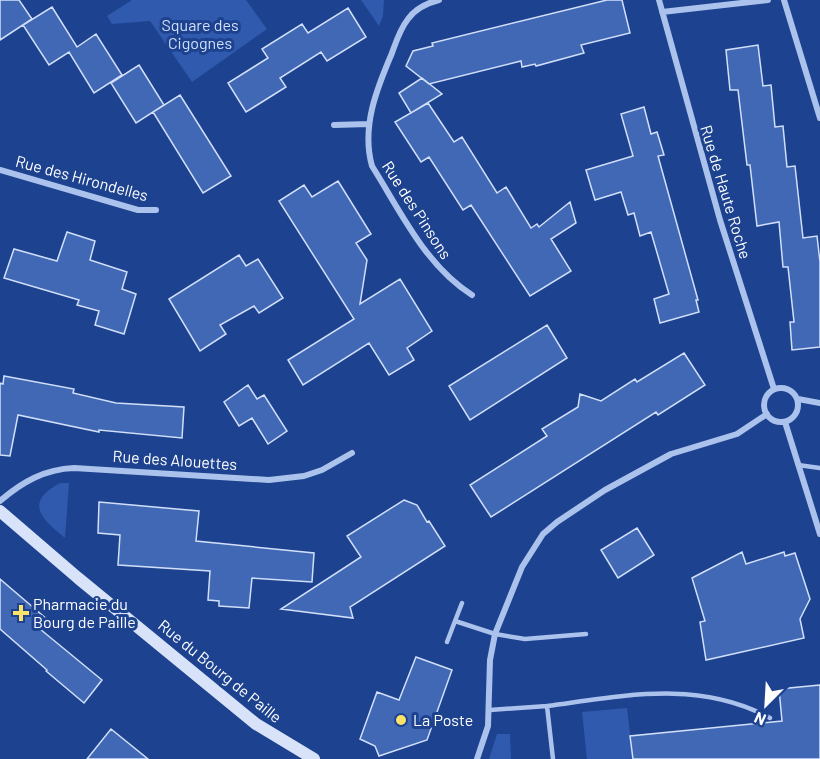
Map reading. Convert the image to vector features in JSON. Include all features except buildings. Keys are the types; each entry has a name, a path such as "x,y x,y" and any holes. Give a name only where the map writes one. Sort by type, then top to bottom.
{"street":[{"name":"Rue des Pinsons","path":"439,0 415,12 402,29 372,104 369,124 369,159 433,262 447,278 472,294"},
{"name":"Rue de Haute Roche","path":"659,0 720,220 774,389"},
{"path":"662,12 768,0"},
{"path":"784,0 820,118"},
{"path":"334,125 369,124"},
{"name":"Rue des Hirondelles","path":"0,170 138,210 156,210"},
{"path":"774,389 788,389 798,399 799,407 795,415 785,422 775,421 767,414 764,406 765,398 774,389"},
{"path":"798,399 820,403"},
{"path":"477,759 488,726 490,660 495,634 522,567 543,534 605,490 671,454 737,434 767,414"},
{"path":"785,422 820,534"},
{"name":"Rue des Alouettes","path":"0,501 35,477 60,468 269,480 313,473 352,453"},
{"name":"Rue du Bourg de Paille","path":"0,511 256,724 315,759"}],"lane":[{"path":"798,465 820,468"},
{"path":"447,642 462,603"},
{"path":"455,621 495,634 525,639 586,634"},
{"path":"490,710 679,693 724,699 770,718"},
{"path":"547,706 553,759"}],"green space":[{"name":"Square des Cigognes","path":"132,0 246,0 267,29 192,82 150,21 112,24 107,16"},
{"path":"361,0 384,0 383,16 379,26"},
{"path":"60,483 69,483 65,538 44,518 39,504 49,490"},
{"path":"627,708 633,759 587,759 582,712"},
{"path":"497,734 510,734 511,759 489,759"}],"place":[{"name":"Pharmacie du Bourg de Paille","path":"21,613"},
{"name":"La Poste","path":"401,720"}]}
